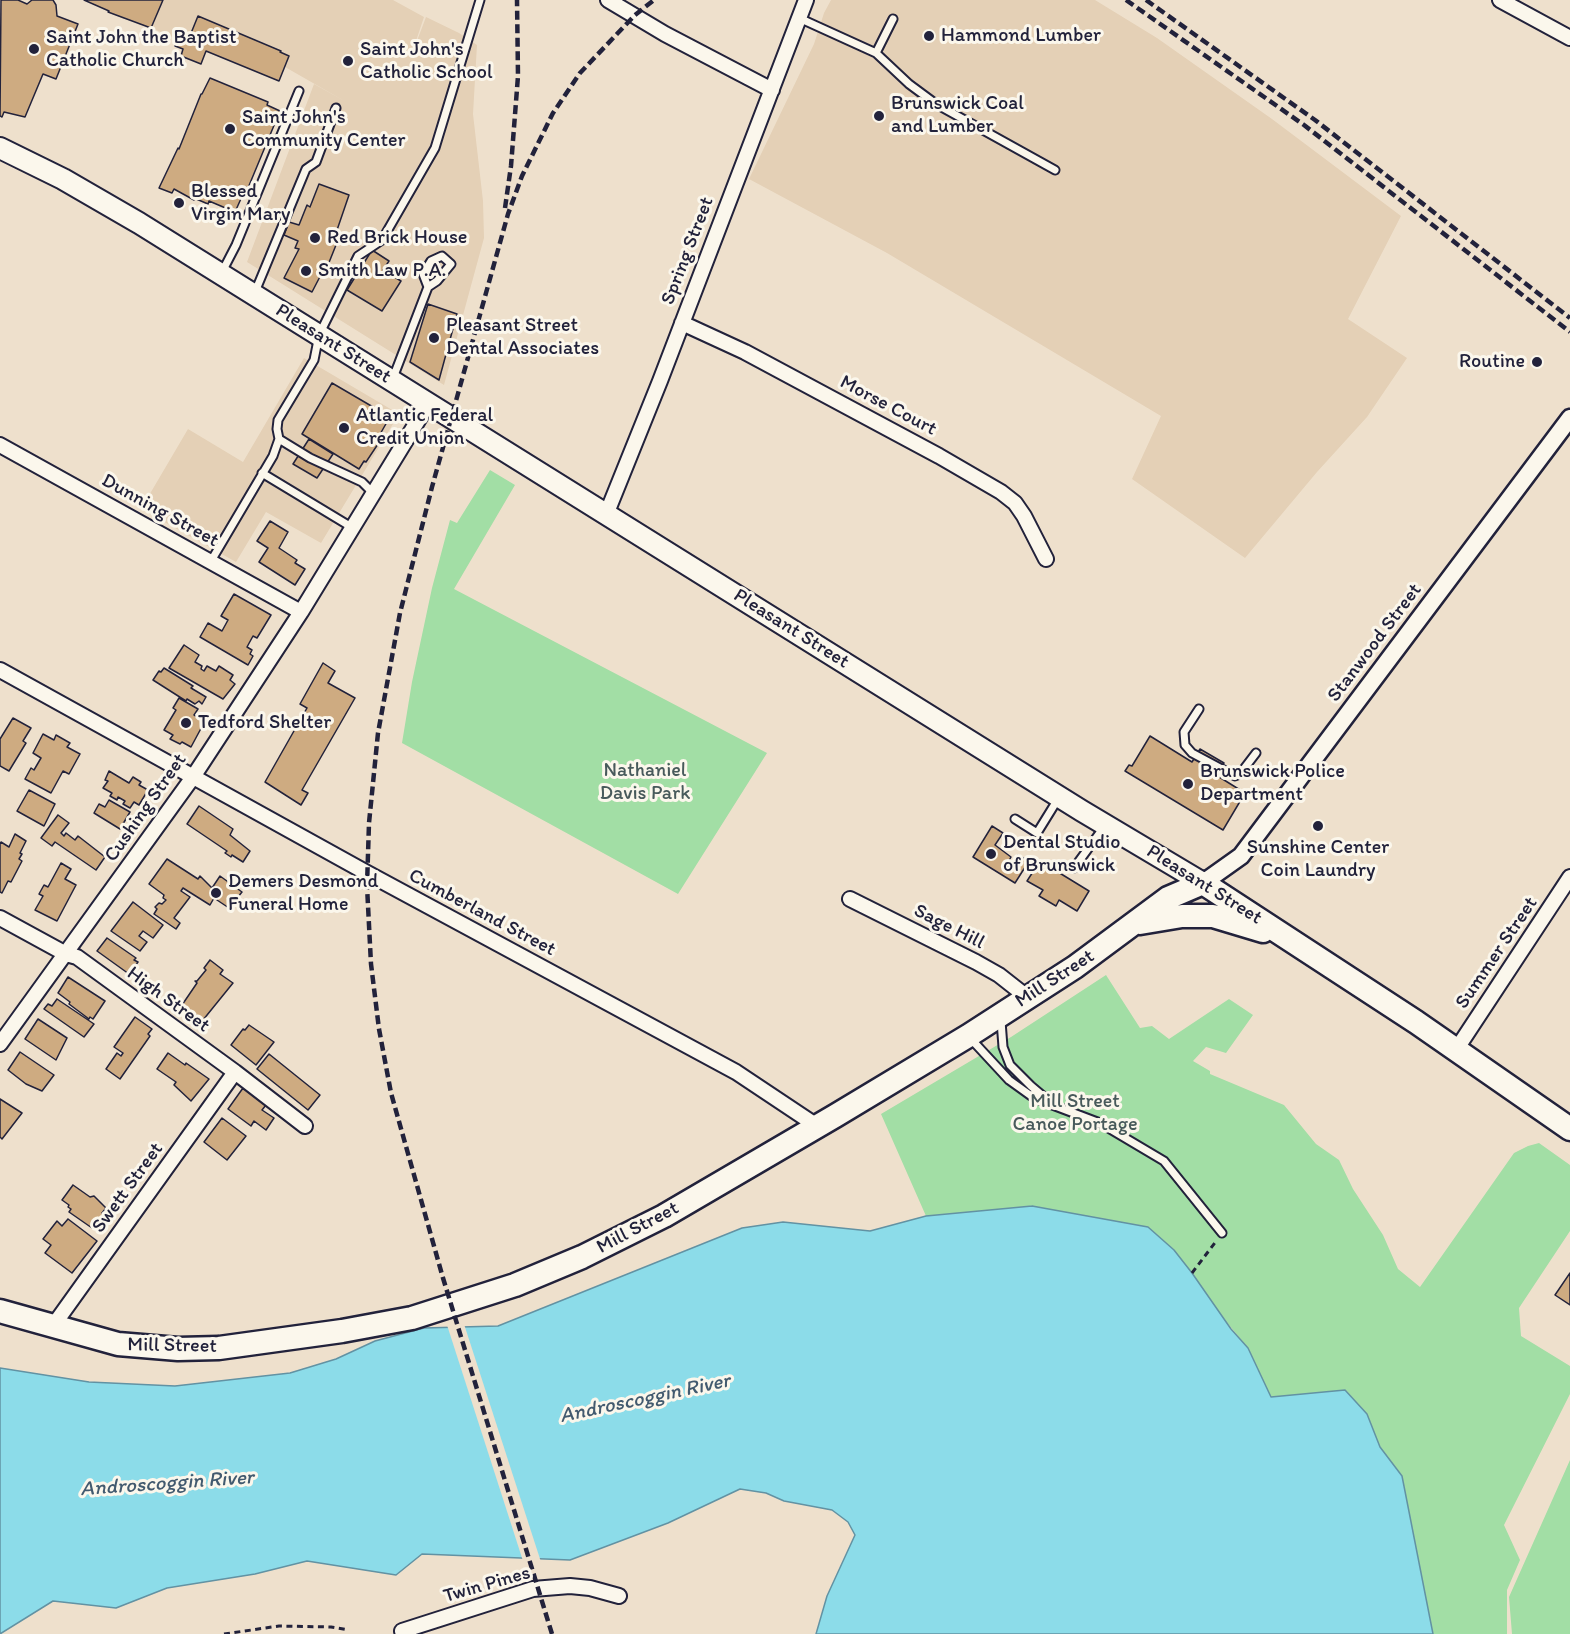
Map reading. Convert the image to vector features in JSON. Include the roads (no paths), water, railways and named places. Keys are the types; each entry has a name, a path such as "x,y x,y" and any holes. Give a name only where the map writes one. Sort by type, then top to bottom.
{"highway":[{"name":"Mill Street","path":"0,1311 118,1344 219,1348 342,1331 412,1318 515,1285 582,1257 663,1216 968,1036 1075,967 1168,898 1203,883"},
{"name":"Pleasant Street","path":"1203,883 1298,944 1570,1129"},
{"path":"1135,924 1182,916 1213,916 1298,944"}],"main road":[{"name":"Pleasant Street","path":"0,148 72,184 221,274 1059,797 1203,883"}],"street":[{"path":"608,0 665,34 771,90"},
{"name":"Spring Street","path":"606,514 648,412 806,0"},
{"path":"1500,0 1570,38"},
{"name":"Morse Court","path":"681,323 745,351 1001,492 1015,503 1024,516 1046,559"},
{"name":"Cushing Street","path":"0,1044 194,777 301,612 428,404"},
{"name":"Stanwood Street","path":"1203,883 1241,856 1570,418"},
{"name":"Dunning Street","path":"0,445 301,612"},
{"name":"Cumberland Street","path":"0,670 736,1072 817,1126"},
{"name":"Summer Street","path":"1456,1050 1570,877"},
{"name":"Sage Hill","path":"850,899 976,962 999,975 1027,998"},
{"name":"High Street","path":"0,918 66,954 77,957 305,1126"},
{"name":"Swett Street","path":"53,1326 235,1072"},
{"name":"Twin Pines","path":"398,1633 533,1589 570,1586 590,1588 619,1596"}],"lane":[{"path":"211,561 273,456 279,439 278,420 314,360 319,335 358,256 382,240 435,148 480,0"},
{"path":"799,18 876,53 909,84 936,104 1055,170"},
{"path":"876,53 893,19"},
{"path":"221,274 236,245 299,91"},
{"path":"254,295 306,169 316,162 336,108"},
{"path":"392,380 428,287 451,264 442,256 431,261 423,274 428,287"},
{"path":"279,439 310,458 362,482 374,494"},
{"path":"262,474 353,528"},
{"path":"1199,709 1184,732 1185,745 1192,753 1235,776 1240,774 1256,753"},
{"path":"1015,819 1037,833 1059,797"},
{"path":"1074,867 1106,825"},
{"path":"1000,1014 1003,1047 1010,1065 1054,1106"},
{"path":"968,1036 1009,1080 1034,1098 1100,1123 1164,1161 1222,1233"}],"water":[{"name":"Androscoggin River","path":"1032,1206 1148,1227 1174,1250 1231,1329 1248,1348 1271,1397 1345,1390 1367,1414 1380,1447 1402,1476 1433,1634 816,1634 827,1596 855,1535 848,1522 832,1510 784,1501 766,1493 740,1489 668,1523 570,1560 422,1554 396,1575 307,1561 255,1574 167,1588 116,1608 53,1601 0,1634 0,1368 89,1382 175,1386 290,1373 336,1359 375,1341 424,1328 498,1326 742,1228 783,1222 870,1231 926,1216"}],"railway":[{"path":"505,208 511,166 518,76 517,0"},
{"path":"552,1634 443,1278 391,1093 379,1029 371,964 367,886 369,823 378,733 400,613 432,487 508,214 522,176 553,113 580,73 635,15 654,0"},
{"path":"1126,0 1304,125 1570,332"},
{"path":"1146,0 1315,120 1570,318"}],"place":[{"name":"Hammond Lumber","path":"929,36"},
{"name":"Saint John the Baptist Catholic Church","path":"34,49"},
{"name":"Saint John's Catholic School","path":"348,61"},
{"name":"Brunswick Coal and Lumber","path":"879,116"},
{"name":"Saint John's Community Center","path":"230,129"},
{"name":"Blessed Virgin Mary","path":"179,203"},
{"name":"Red Brick House","path":"315,238"},
{"name":"Smith Law P.A.","path":"306,271"},
{"name":"Pleasant Street Dental Associates","path":"434,338"},
{"name":"Routine","path":"1537,362"},
{"name":"Atlantic Federal Credit Union","path":"344,428"},
{"name":"Tedford Shelter","path":"186,723"},
{"name":"Brunswick Police Department","path":"1188,784"},
{"name":"Sunshine Center Coin Laundry","path":"1318,826"},
{"name":"Dental Studio of Brunswick","path":"991,854"},
{"name":"Demers Desmond Funeral Home","path":"216,893"}],"park label":[{"name":"Nathaniel Davis Park","path":"645,782"},
{"name":"Mill Street Canoe Portage","path":"1075,1114"}]}
